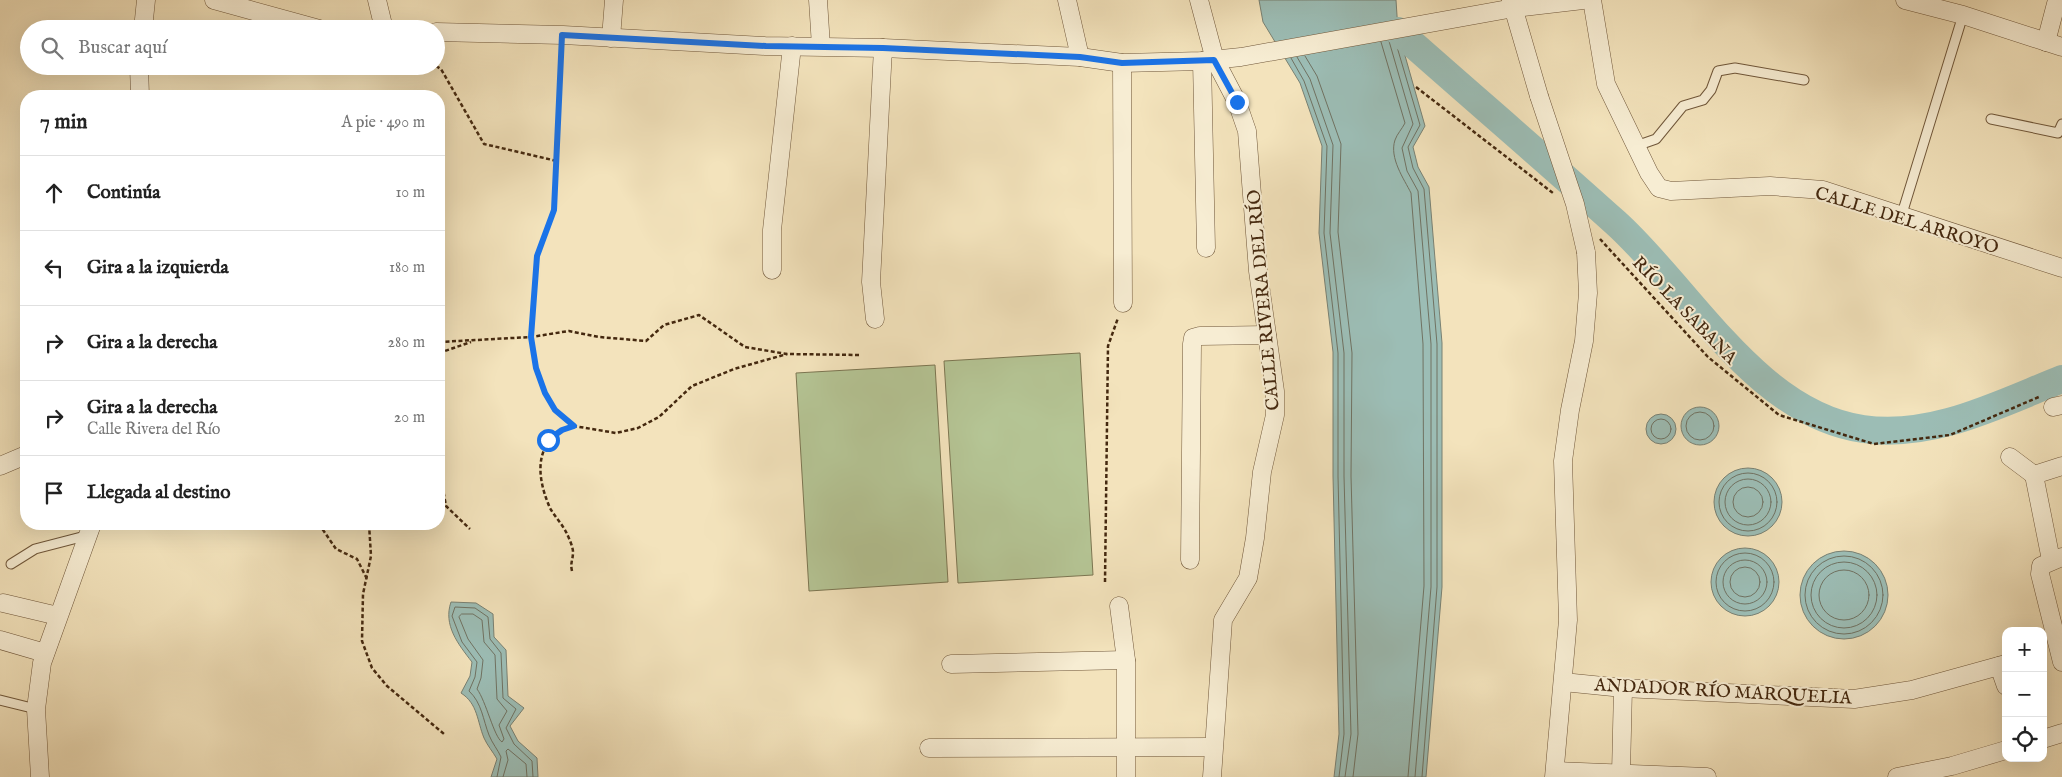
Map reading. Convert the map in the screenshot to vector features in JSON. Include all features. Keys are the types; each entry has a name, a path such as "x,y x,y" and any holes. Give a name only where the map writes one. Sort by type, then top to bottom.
{"street":[{"path":"144,20 146,0"},
{"path":"214,0 286,20"},
{"path":"377,0 382,20"},
{"path":"611,38 614,0"},
{"path":"818,0 821,46"},
{"path":"1067,0 1080,57"},
{"path":"1200,0 1208,61 1206,248"},
{"path":"445,32 883,48 1080,57 1122,63 1208,61 1241,57 1466,17 1512,4 1583,0"},
{"path":"1592,0 1606,84 1636,146"},
{"path":"1905,0 1963,15 2054,44 2057,0"},
{"path":"1512,4 1539,96 1575,204 1586,252 1588,293 1584,341 1570,410 1563,461 1568,603 1555,774 1621,773 1707,777"},
{"path":"772,270 772,230 792,46"},
{"path":"875,318 871,282 883,48"},
{"name":"CALLE RIVERA DEL RÍO","path":"1208,61 1237,102 1246,132 1258,271 1275,391 1275,415 1262,472 1255,538 1248,578 1223,620 1212,747 1212,777"},
{"path":"1122,63 1123,304"},
{"path":"139,75 140,90"},
{"name":"CALLE DEL ARROYO","path":"1636,146 1659,188 1671,191 1770,186 1823,190 2062,268"},
{"path":"1190,560 1192,344 1194,338 1200,336 1267,335"},
{"path":"2010,457 2034,475 2051,561 2040,574 2056,651"},
{"path":"0,466 20,458"},
{"path":"2034,475 2062,466"},
{"path":"40,777 36,709 45,653 90,530"},
{"path":"3,603 58,616"},
{"path":"1119,606 1126,660 1126,777"},
{"path":"0,640 45,653"},
{"path":"950,664 1126,660"},
{"name":"ANDADOR RÍO MARQUELIA","path":"1563,682 1623,688 1854,699 1912,690 2002,665"},
{"path":"1621,773 1623,688"},
{"path":"2047,738 2062,733"},
{"path":"929,748 1126,749 1212,747"},
{"path":"1897,777 1952,766 2002,751"}],"lane":[{"path":"1901,217 1963,15"},
{"path":"1636,146 1656,139 1683,106 1703,100 1711,90 1718,71 1736,68 1804,80"},
{"path":"1991,120 2058,133 2062,124"},
{"path":"11,564 34,549 87,530"},
{"path":"0,700 36,709"}],"path":[{"path":"562,35 554,210 537,256 531,337 536,368 545,393 555,410 574,426"},
{"path":"444,75 484,144 557,161"},
{"path":"1416,87 1544,184 1559,198"},
{"name":"RÍO LA SABANA","path":"1594,233 1708,357 1779,415 1874,444 1950,435 2053,402"},
{"path":"1105,582 1108,346 1123,304"},
{"path":"445,342 531,337 569,331 600,337 646,341 664,325 698,315 745,347 787,354 861,355"},
{"path":"445,351 474,340"},
{"path":"572,571 570,563 573,551 566,532 550,508 540,467 548,440 562,430 574,426 616,433 638,428 659,416 692,386 734,369 787,354"},
{"path":"445,500 446,506 470,529"},
{"path":"323,530 336,549 357,559 368,580"},
{"path":"369,530 371,556 364,594 362,641 372,668 387,686 444,734"}],"green space":[{"path":"1080,353 1093,575 958,583 944,361"},
{"path":"935,365 948,582 809,591 796,373"}],"water":[{"path":"1259,0 1396,0 1398,31 1425,126 1413,147 1418,167 1429,187 1442,343 1442,587 1426,777 1334,777 1339,734 1333,476 1333,352 1319,233 1322,146 1300,83 1263,22"},
{"path":"1700,407 1713,413 1719,426 1713,439 1700,445 1687,439 1681,426 1687,413"},
{"path":"1661,414 1672,418 1676,429 1672,440 1661,444 1650,440 1646,429 1650,418"},
{"path":"1748,468 1761,471 1772,478 1779,489 1782,502 1779,515 1772,526 1761,533 1748,536 1735,533 1724,526 1717,515 1714,502 1717,489 1724,478 1735,471"},
{"path":"1745,548 1758,551 1769,558 1776,569 1779,582 1776,595 1769,606 1758,613 1745,616 1732,613 1721,606 1714,595 1711,582 1714,569 1721,558 1732,551"},
{"path":"1844,551 1861,554 1869,558 1881,570 1885,578 1888,595 1885,612 1881,620 1869,632 1861,636 1844,639 1827,636 1819,632 1807,620 1803,612 1800,595 1803,578 1807,570 1819,558 1827,554"},
{"path":"451,602 476,603 493,614 494,637 506,650 508,696 524,708 510,726 518,741 537,758 538,777 491,777 497,759 484,738 471,702 461,693 470,676 472,662 457,641 450,626 449,610"}],"waterway":[{"path":"1398,31 1616,223 1644,250 1727,346 1758,375 1790,400 1825,419 1863,429 1889,431 1915,429 1965,417 2062,379"}],"route":[{"path":"548,440 562,430 574,426 555,410 545,393 536,368 531,337 537,256 554,210 562,35 766,46 883,48 1080,57 1122,63 1214,60 1237,102"}]}
